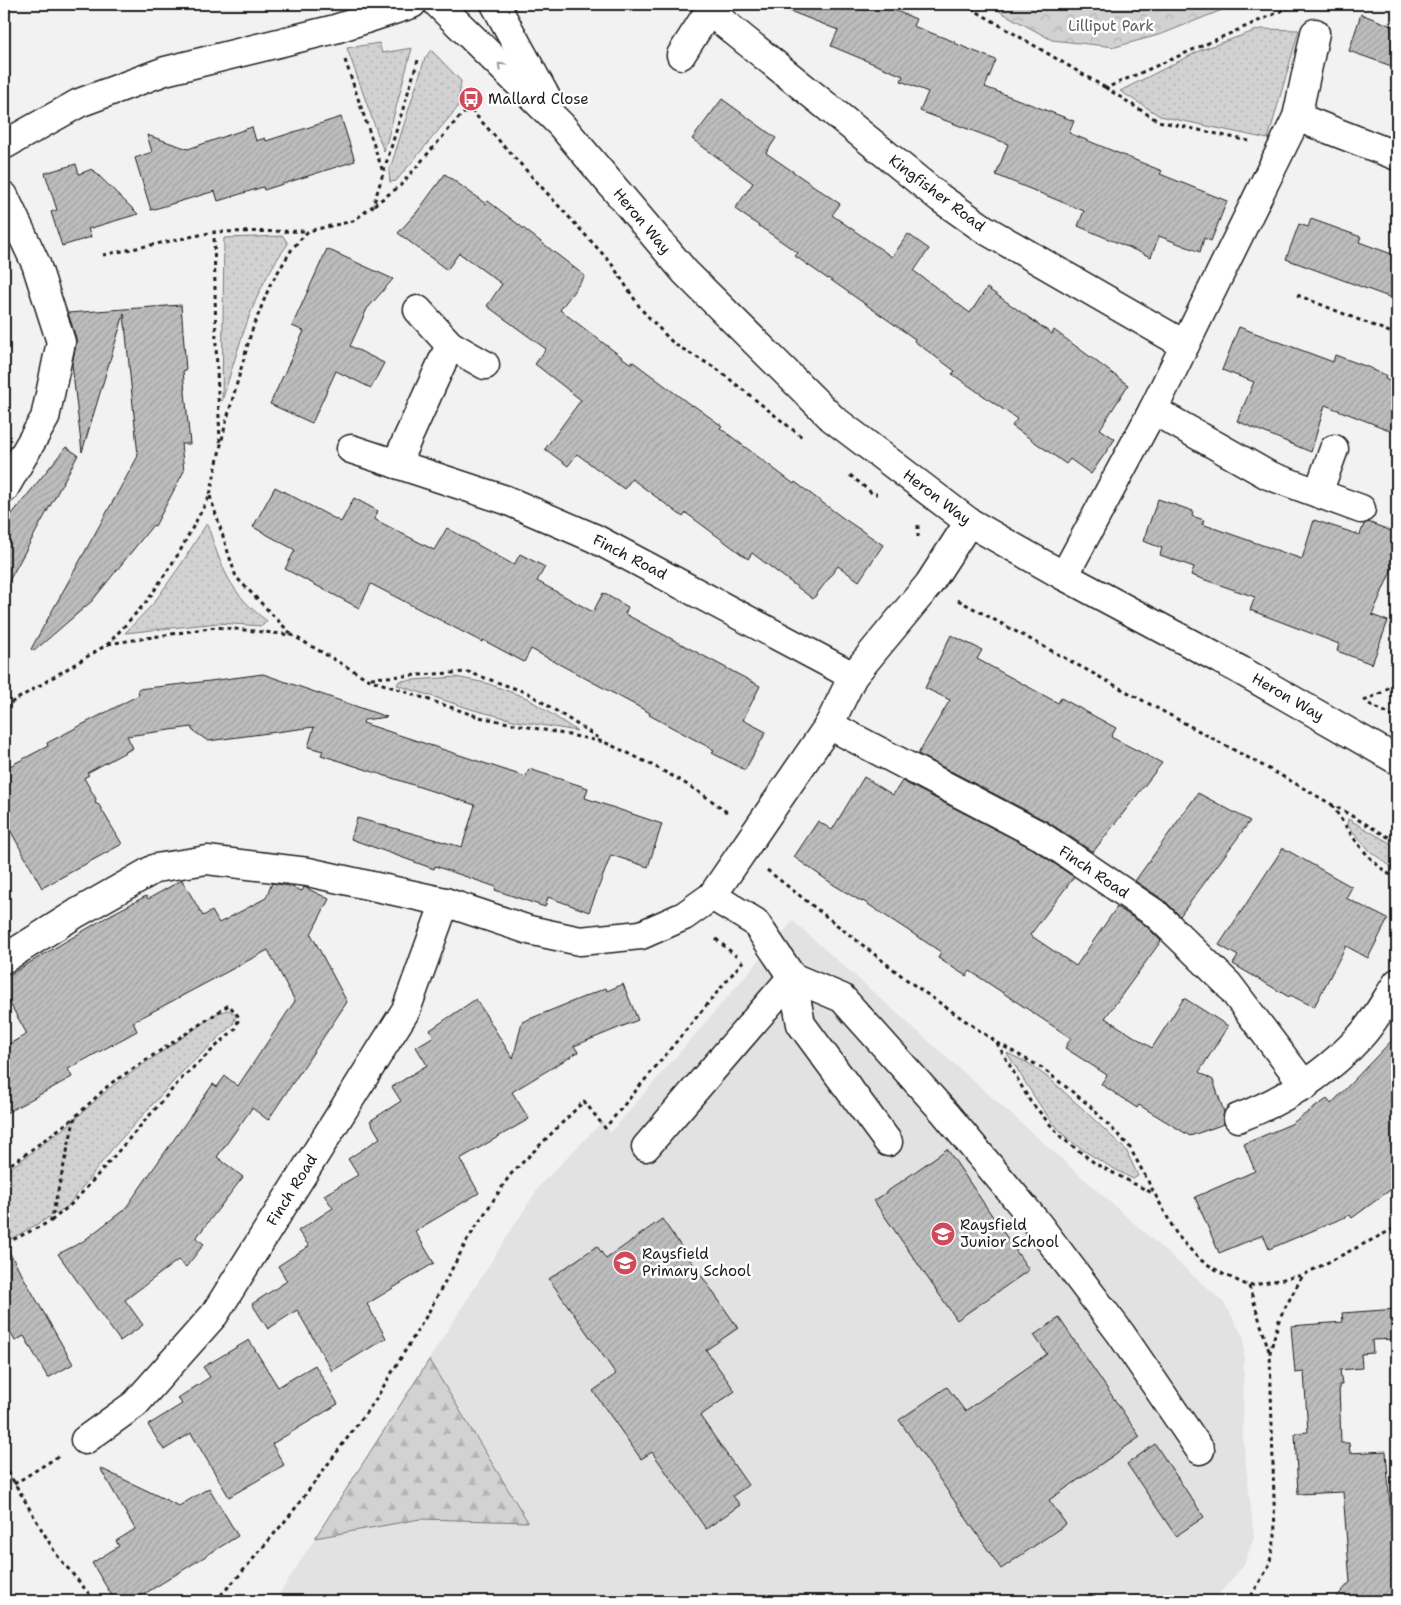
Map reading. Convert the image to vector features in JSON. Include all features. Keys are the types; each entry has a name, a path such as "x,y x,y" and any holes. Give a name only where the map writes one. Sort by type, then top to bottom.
{"street":[{"path":"4,145 79,104 165,71 335,28 412,4"},
{"name":"Heron Way","path":"438,4 561,124 685,272 832,418 970,522 1064,576 1240,670 1397,760"},
{"name":"Heron Way","path":"495,4 561,124"},
{"name":"Kingfisher Road","path":"681,55 711,8 932,192 976,224 1186,345"},
{"path":"1064,576 1154,410 1298,118 1315,33"},
{"path":"1298,118 1397,156"},
{"path":"4,196 36,264 61,342 45,418 4,489"},
{"path":"418,310 450,345 485,365"},
{"path":"396,464 450,345"},
{"path":"1154,410 1268,475 1361,509"},
{"name":"Finch Road","path":"351,449 506,500 594,538 853,676"},
{"path":"1318,493 1334,449"},
{"path":"4,959 77,913 156,868 207,860 308,872 445,902 529,930 580,941 641,935 686,914 712,896 829,725 853,676 928,584 970,522"},
{"name":"Finch Road","path":"829,725 1041,836 1156,914 1228,984 1305,1086"},
{"path":"712,896 754,922 792,976 801,1024 888,1142"},
{"name":"Finch Road","path":"85,1440 135,1404 214,1315 406,1010 445,902"},
{"path":"646,1147 792,976"},
{"path":"792,976 842,998 945,1113 1037,1223 1122,1334 1200,1450"},
{"path":"1238,1118 1259,1110 1305,1086 1335,1061 1361,1036 1397,983"}],"path":[{"path":"964,4 1158,121 1282,148"},
{"path":"1106,88 1297,4"},
{"path":"335,28 383,173"},
{"path":"373,206 418,60"},
{"path":"472,99 472,110 611,263 641,308 674,344 717,369 806,440"},
{"path":"103,255 214,232 308,230 353,221 400,186 462,114 472,110"},
{"path":"4,707 108,644 148,600 179,553 210,495 251,333 267,293 292,249 308,230"},
{"path":"214,232 216,344 221,447"},
{"path":"1297,295 1397,335"},
{"path":"844,470 873,494 879,494"},
{"path":"210,495 236,577 292,635 368,679 479,717 604,742"},
{"path":"914,520 918,525 918,543"},
{"path":"928,584 1331,803 1397,842"},
{"path":"108,644 216,627 292,635"},
{"path":"368,679 468,672 528,694 604,742 623,750 708,797 748,843 911,983 996,1042 1042,1068 1089,1105 1129,1146 1177,1235 1199,1259 1223,1274 1249,1286 1303,1275 1397,1227"},
{"path":"1364,701 1385,691 1397,677"},
{"path":"1331,803 1354,839 1388,874 1397,879"},
{"path":"215,1601 237,1578 290,1514 374,1402 426,1315 468,1239 510,1174 584,1100 605,1128 743,962 686,914"},
{"path":"4,1168 19,1159 74,1116 110,1084 229,1005 239,1017 236,1028 183,1077 74,1202 51,1221 4,1244"},
{"path":"996,1042 1030,1101 1061,1137 1096,1164 1154,1194"},
{"path":"51,1221 74,1116"},
{"path":"1270,1352 1280,1317 1303,1275"},
{"path":"1245,1601 1250,1598 1268,1566 1274,1537 1270,1352 1249,1286"},
{"path":"14,1484 85,1440"},
{"path":"4,1465 56,1554 95,1601"}],"shaded area":[{"name":"Raysfield Junior School","path":"793,921 1224,1303 1244,1338 1243,1438 1254,1537 1244,1565 1213,1601 275,1601 540,1185 603,1121 610,1133"}],"green space":[{"name":"Lilliput Park","path":"986,4 1237,4 1162,34 1115,47 1052,40"},
{"path":"1260,29 1299,30 1268,139 1160,116 1120,91 1201,50"},
{"path":"379,43 382,53 412,48 384,152 347,48"},
{"path":"431,50 461,81 458,107 396,181 390,182 389,172 425,58"},
{"path":"283,236 288,244 276,261 256,299 241,339 222,401 224,238"},
{"path":"207,523 228,578 244,600 267,621 262,626 218,623 125,633 153,604"},
{"path":"456,677 486,683 527,698 577,731 517,721 474,710 397,685 399,681"},
{"path":"1348,819 1397,847 1397,871 1371,852 1347,825"},
{"path":"229,1010 236,1015 233,1024 181,1073 112,1149 67,1207 4,1243 4,1173 67,1126 111,1087 219,1012"},
{"path":"1007,1053 1028,1063 1051,1080 1085,1111 1126,1150 1138,1176 1133,1179 1125,1175 1090,1155 1067,1138 1042,1109"},
{"path":"429,1360 528,1522 420,1519 315,1538"}],"building":[{"path":"777,4 879,4 916,19 913,26 996,60 985,87 1074,121 1069,133 1162,171 1160,174 1227,201 1211,241 1204,238 1200,252 1159,236 1151,257 1078,226 1084,211 996,175 1008,144 920,111 928,92 901,81 903,76 831,46 838,30 777,6"},
{"path":"1361,14 1397,28 1397,68 1349,51"},
{"path":"722,99 776,138 766,153 840,204 832,215 892,257 908,234 929,249 914,271 970,313 987,288 1052,334 1054,330 1128,385 1100,429 1115,439 1091,474 1070,459 1066,464 1012,426 1017,419 952,374 955,371 914,341 915,339 795,256 798,253 735,209 753,183 692,139"},
{"path":"341,117 355,161 264,190 263,187 218,201 215,191 151,210 135,158 152,152 147,135 188,149 252,127 256,141 265,138 266,141"},
{"path":"76,164 79,174 92,169 138,214 88,229 91,237 62,246 51,212 57,210 45,173"},
{"path":"445,174 486,204 488,201 585,276 560,310 631,364 632,361 722,426 720,428 794,484 795,482 883,545 859,581 838,566 813,599 752,553 748,559 686,513 683,517 632,479 624,489 577,454 568,466 545,449 581,400 535,364 546,349 487,306 502,284 459,253 447,270 398,233 417,212"},
{"path":"1311,219 1361,237 1359,242 1397,256 1397,300 1286,259 1299,224 1308,227"},
{"path":"327,249 393,279 367,309 350,346 384,363 371,388 336,371 312,423 270,404 304,331 292,326"},
{"path":"181,305 186,370 183,371 190,444 181,444 184,471 155,526 153,525 92,601 34,651 31,649 138,456 124,314 82,452 72,364 76,338 68,313"},
{"path":"1239,327 1333,362 1335,355 1386,375 1385,379 1397,384 1397,433 1325,405 1311,452 1237,421 1254,382 1222,370"},
{"path":"66,447 78,455 4,590 4,524"},
{"path":"275,487 341,522 354,498 378,511 374,519 434,550 447,528 514,565 520,554 545,567 537,581 593,612 603,593 628,607 625,614 760,686 743,720 766,732 745,770 712,753 714,750 649,715 650,713 531,649 524,662 371,584 359,608 285,569 295,550 253,527"},
{"path":"1158,499 1193,511 1192,516 1204,520 1202,524 1302,559 1314,520 1360,535 1364,524 1368,522 1397,533 1397,557 1372,615 1388,621 1372,664 1337,651 1339,644 1250,610 1255,597 1191,575 1194,567 1160,555 1162,548 1143,541"},
{"path":"951,635 982,650 977,659 1058,703 1061,698 1116,728 1111,737 1162,763 1093,852 1048,822 918,754 950,700 925,688"},
{"path":"263,674 387,717 364,720 363,723 526,777 529,769 588,788 585,798 662,824 648,867 611,855 589,912 548,897 545,907 495,890 496,887 435,866 434,869 351,839 357,818 462,847 475,805 321,755 323,751 308,747 314,727 208,741 192,730 192,727 127,736 133,748 87,773 89,775 84,778 96,799 95,803 99,805 122,844 42,888 4,819 4,769 48,746 47,743 139,695 138,689"},
{"path":"864,777 893,795 902,781 1033,849 1074,877 1030,935 1076,966 1117,907 1146,926 1161,941 1105,1018 1152,1048 1184,998 1228,1026 1199,1072 1213,1080 1224,1112 1224,1124 1190,1136 1139,1105 1137,1108 1101,1084 1107,1075 1065,1048 1071,1038 970,971 966,976 938,958 941,952 863,901 834,885 794,857 818,821 832,830"},
{"path":"1198,793 1250,821 1180,916 1165,901 1135,881"},
{"path":"1283,848 1352,887 1346,898 1388,919 1368,958 1346,946 1314,1007 1290,995 1289,997 1233,964 1238,956 1219,945"},
{"path":"182,880 203,916 212,911 219,923 266,898 272,883 302,891 304,887 329,899 311,934 347,1002 268,1120 252,1108 217,1157 243,1177 196,1238 204,1244 186,1267 178,1260 125,1300 143,1325 120,1341 58,1254 82,1242 125,1209 213,1084 217,1087 225,1076 238,1086 295,1001 268,950 133,1022 137,1031 68,1069 72,1077 4,1114 4,1047 27,1034 4,993 4,978 112,914 146,896 148,899"},
{"path":"623,984 638,1020 574,1046 578,1052 512,1092 529,1119 460,1159 479,1193 415,1231 434,1263 367,1304 386,1338 332,1371 297,1310 268,1329 252,1304 287,1281 278,1266 309,1246 298,1231 333,1208 324,1195 358,1175 348,1159 380,1138 370,1121 401,1101 392,1087 427,1065 416,1047 434,1036 430,1030 476,999 513,1059 522,1022 606,988 607,991"},
{"path":"1397,1035 1397,1185 1352,1218 1350,1215 1269,1249 1263,1235 1219,1253 1195,1197 1255,1171 1244,1144 1291,1124 1327,1099 1331,1104"},
{"path":"947,1149 1029,1270 957,1320 874,1201"},
{"path":"662,1219 738,1328 706,1350 735,1391 700,1416 748,1485 733,1496 740,1505 706,1529 652,1452 641,1459 593,1391 616,1374 549,1279 597,1246 606,1259"},
{"path":"4,1243 73,1364 48,1378 24,1336 15,1341 4,1321"},
{"path":"1397,1309 1397,1339 1372,1340 1373,1353 1361,1354 1362,1368 1340,1370 1342,1385 1339,1385 1341,1443 1349,1443 1350,1453 1386,1451 1394,1560 1397,1559 1397,1601 1333,1601 1350,1582 1343,1492 1298,1494 1295,1433 1308,1432 1304,1372 1295,1373 1291,1326 1343,1322 1342,1313"},
{"path":"1059,1318 1140,1437 1049,1500 1066,1524 1001,1569 899,1420 947,1387 965,1411 1047,1354 1034,1335"},
{"path":"249,1340 278,1387 315,1365 338,1404 272,1444 284,1465 229,1497 191,1433 164,1450 148,1425 182,1404 178,1398 210,1377 203,1367"},
{"path":"1155,1444 1204,1517 1176,1536 1127,1464"},
{"path":"100,1468 179,1506 209,1488 238,1536 133,1601 115,1601 92,1563 119,1546 116,1541 135,1529"}],"place":[{"name":"Mallard Close","path":"471,99"},
{"name":"Raysfield Junior School","path":"943,1234"},
{"name":"Raysfield Primary School","path":"625,1263"}]}
